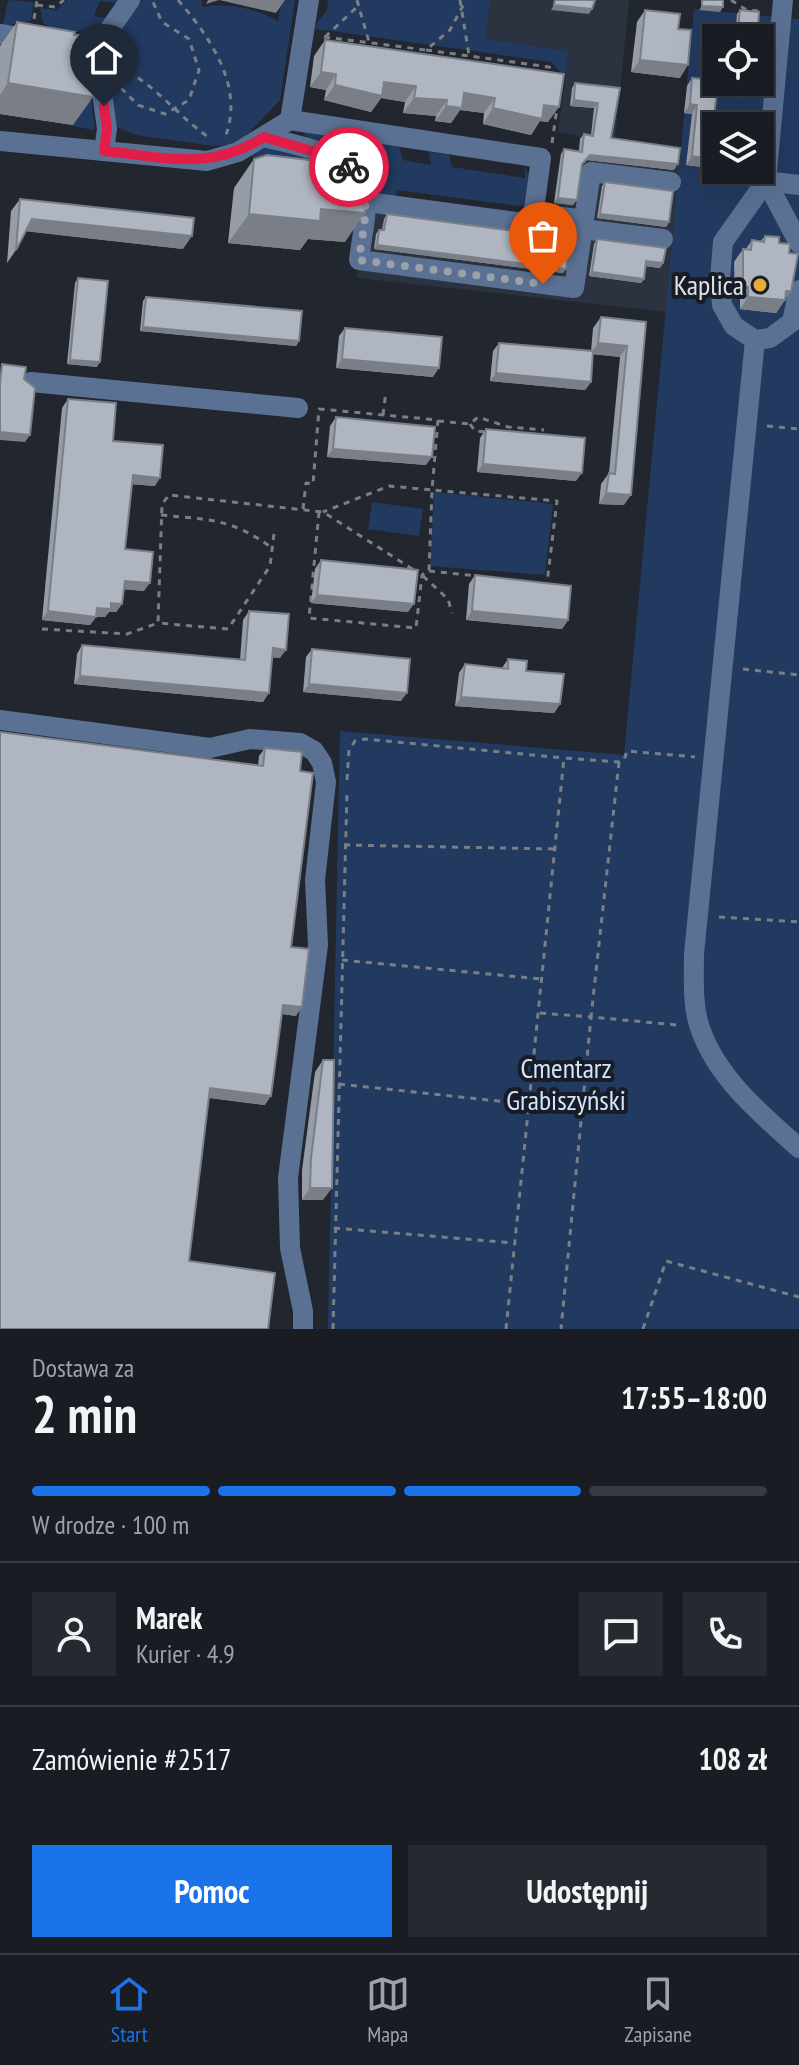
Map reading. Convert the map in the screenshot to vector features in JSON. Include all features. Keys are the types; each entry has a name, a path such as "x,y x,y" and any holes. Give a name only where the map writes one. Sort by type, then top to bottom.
{"street":[{"path":"104,151 107,129 96,49 130,0"},
{"path":"0,141 207,161 230,155 290,120 315,35 309,0"},
{"path":"772,112 783,7"},
{"path":"0,34 96,49"},
{"path":"290,120 541,158 532,224 367,202"},
{"path":"264,137 319,152 347,165 359,177 367,202 359,260 574,288 591,172 671,182"},
{"path":"774,182 799,185"},
{"path":"764,184 723,242 720,278 722,305 734,326 755,340 770,338 792,322 799,290"},
{"path":"768,184 799,243"},
{"path":"533,213 663,239"},
{"path":"755,340 698,916 694,999 700,1027 719,1067 757,1110 799,1148"},
{"path":"31,382 298,408"},
{"path":"0,720 210,748 250,739 300,743 314,751 322,763 326,782 315,880 318,945 288,1178 290,1248 303,1311 303,1329"}],"path":[{"path":"37,5 55,7 64,0"},
{"path":"115,73 114,65 142,77 175,110 221,145 231,113 226,76 207,37 178,0"},
{"path":"357,0 357,7 370,35 369,42"},
{"path":"460,0 469,56"},
{"path":"426,50 450,30 466,0"},
{"path":"731,0 745,9 783,7"},
{"path":"117,81 130,98 149,110 165,114 175,110 194,92 199,78 198,60 189,39 162,22 153,2"},
{"path":"315,35 357,7"},
{"path":"315,35 549,67 561,81"},
{"path":"451,62 452,54"},
{"path":"530,74 531,65"},
{"path":"541,158 550,153 558,107"},
{"path":"383,415 386,391"},
{"path":"303,510 306,483 313,484 319,409 470,424 478,417 508,427 544,430"},
{"path":"429,571 438,421"},
{"path":"746,423 799,429"},
{"path":"470,424 475,431 493,433 508,427"},
{"path":"321,512 389,486 557,501 547,584"},
{"path":"158,623 161,515 162,504 169,495 321,512 422,575 448,599 452,613"},
{"path":"321,512 309,618 416,628 422,575"},
{"path":"161,515 226,521 272,548"},
{"path":"42,629 127,634 158,623 228,629 270,566 274,534"},
{"path":"422,575 429,571 488,577"},
{"path":"723,667 799,675"},
{"path":"333,1329 344,845 349,750 355,741 365,739 619,762 624,760 627,751 715,758"},
{"path":"506,1329 526,1104 564,758"},
{"path":"561,1329 619,762"},
{"path":"344,845 555,849"},
{"path":"698,916 799,922"},
{"path":"342,960 542,979"},
{"path":"538,1013 700,1027"},
{"path":"339,1084 526,1104"},
{"path":"334,1228 513,1243"},
{"path":"643,1329 666,1261 799,1297"}],"shaded area":[{"path":"490,0 629,0 615,140 681,148 668,312 357,278 365,200 538,223 553,208 560,153 577,155 580,136 558,132 569,51 484,39"}],"green space":[{"path":"8,0 34,2 31,21 3,26"},
{"path":"68,0 117,0 117,3 100,1 94,16 108,18 85,31 60,30 43,23 40,8 56,10"},
{"path":"136,0 202,0 202,7 241,7 278,21 281,0 295,0 280,100 235,144 213,146 136,135 113,125 105,53"},
{"path":"328,0 490,0 485,39 569,51 565,77 551,62 317,29 314,27 327,10"},
{"name":"Cmentarz Grabiszyński","path":"694,9 799,19 799,1329 328,1329 340,731 624,755"},
{"path":"86,58 93,130 73,126 82,61"},
{"path":"301,130 352,141 354,154 362,155 360,141 370,143 374,157 382,158 378,144 399,147 403,160 431,165 429,152 449,154 452,167 525,178 524,165 529,175 527,207 397,190 394,203 377,198 348,152 306,136"},
{"path":"267,146 331,164 244,156"},
{"path":"434,492 553,504 545,575 430,566"},
{"path":"372,502 423,509 419,536 368,529"}],"building":[{"path":"555,0 595,0 592,9 554,5"},
{"path":"702,0 723,0 723,7 702,6"},
{"path":"645,10 680,14 678,29 691,30 688,65 640,60"},
{"path":"740,10 759,12 758,24 738,24"},
{"path":"17,22 75,32 74,35 102,34 93,97 8,83"},
{"path":"325,40 564,74 559,107 544,105 542,119 493,108 495,98 464,93 462,108 446,106 447,100 414,98 416,86 384,82 382,96 335,85 336,74 321,72"},
{"path":"692,78 702,79 702,96 716,96 714,112 702,112 702,158 692,156 697,105 690,104"},
{"path":"575,83 620,88 611,138 680,148 678,164 590,155 582,164 577,200 558,198 564,149 582,152 584,134 593,136 598,103 574,100"},
{"path":"267,155 326,162 326,158 337,163 371,167 365,213 321,209 320,221 249,214 254,159"},
{"path":"605,182 673,191 669,222 600,214"},
{"path":"20,199 194,218 192,236 32,219 16,250"},
{"path":"387,214 552,236 554,224 572,227 566,269 377,245 379,230 384,230"},
{"name":"Kaplica","path":"765,236 779,237 779,243 790,244 789,253 798,254 791,291 786,291 785,300 748,297 748,287 743,287 743,249 751,250 752,240 764,242"},
{"path":"597,239 666,248 663,263 646,261 644,279 592,272"},
{"path":"78,278 108,281 100,362 70,360"},
{"path":"146,297 302,311 299,341 143,327"},
{"path":"601,317 646,322 631,495 606,493 609,473 615,474 627,346 598,343"},
{"path":"345,328 442,337 439,368 342,359"},
{"path":"499,343 593,351 591,382 496,373"},
{"path":"2,364 26,367 24,379 35,388 30,435 0,432"},
{"path":"68,399 116,403 113,441 163,445 160,478 133,475 125,549 153,552 150,583 125,581 122,604 111,603 111,609 97,608 96,617 48,611"},
{"path":"336,417 435,427 432,457 333,449"},
{"path":"486,429 585,438 582,473 483,464"},
{"path":"321,560 418,570 414,604 317,595"},
{"path":"475,575 571,586 568,620 472,611"},
{"path":"249,611 289,614 286,650 273,648 269,693 80,676 82,645 245,660"},
{"path":"312,649 410,659 407,693 309,684"},
{"path":"508,659 527,661 526,671 564,674 560,704 461,697 465,664 508,669"},
{"path":"0,732 263,766 265,748 302,752 300,771 313,773 291,947 309,949 302,1007 283,1005 271,1096 210,1088 189,1261 275,1273 268,1329 0,1329"},
{"path":"323,1060 334,1060 332,1188 310,1188 311,1158"}],"way so far":[{"path":"349,167 359,177 367,202 359,260 543,284"}],"place":[{"name":"Kaplica","path":"760,285"}],"route":[{"path":"104,106 107,129 104,151 207,161 238,152 264,137 298,145 349,167"}]}
